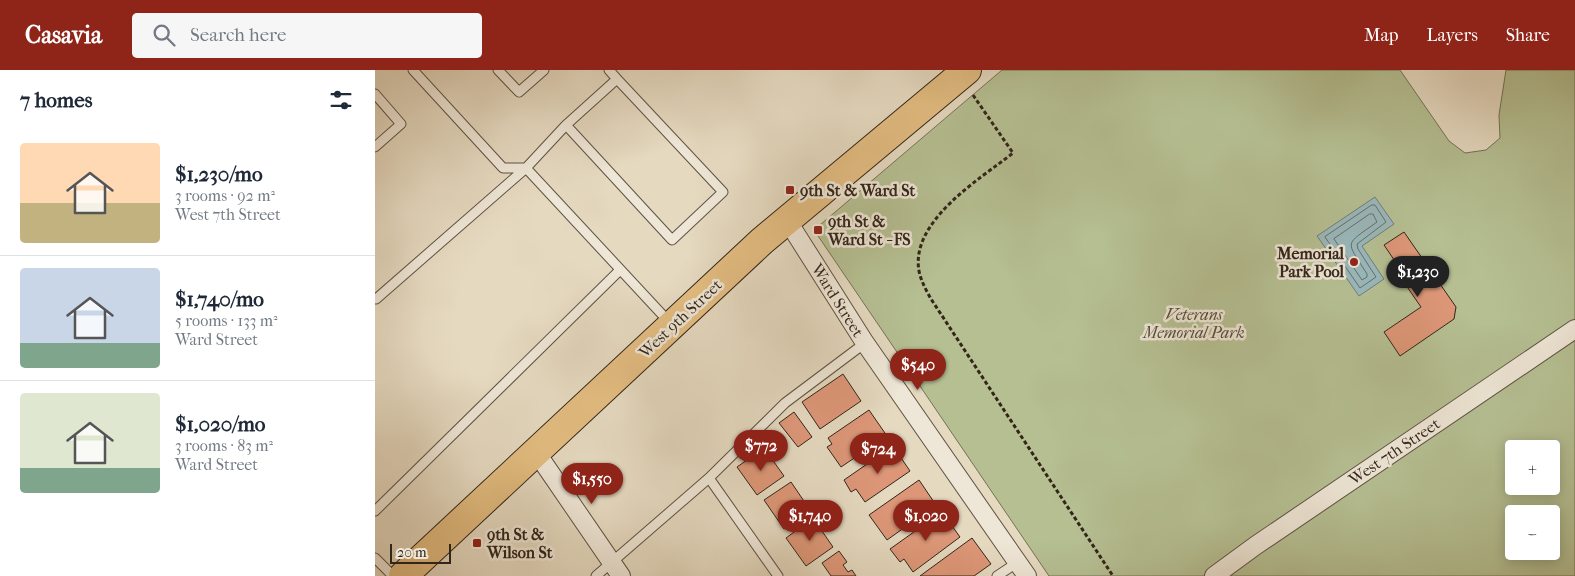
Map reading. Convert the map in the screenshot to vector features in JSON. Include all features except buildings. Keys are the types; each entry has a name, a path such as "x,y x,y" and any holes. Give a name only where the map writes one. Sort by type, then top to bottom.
{"main road":[{"name":"West 9th Street","path":"403,576 762,241 967,70"}],"street":[{"name":"Ward Street","path":"787,220 865,343 1022,569"},
{"name":"West 7th Street","path":"1215,576 1255,546 1575,329"},
{"path":"536,452 616,569"}],"lane":[{"path":"413,70 503,168 527,168 672,326"},
{"path":"498,70 519,92 544,70"},
{"path":"566,125 672,240 723,192 609,70"},
{"path":"376,300 527,168 566,125 617,79"},
{"path":"375,94 401,124 375,147"},
{"path":"375,511 620,270"},
{"path":"596,576 616,569 785,403 865,343"},
{"path":"709,478 778,576"},
{"path":"375,558 393,576"},
{"path":"997,576 1022,569"}],"path":[{"path":"987,115 1013,153 954,199 935,220 923,238 919,256 919,270 923,285 1113,576"}],"green space":[{"name":"Veterans Memorial Park","path":"1002,70 1400,70 1449,141 1465,153 1486,150 1500,138 1499,115 1506,70 1575,70 1575,576 1049,576 814,230"}],"water":[{"name":"Memorial Park Pool","path":"1375,197 1394,224 1362,246 1384,279 1359,296 1317,236"}],"place":[{"name":"9th St & Ward St","path":"790,190"},
{"name":"9th St & Ward St - FS","path":"818,230"},
{"name":"Memorial Park Pool","path":"1354,262"},
{"name":"9th St & Wilson St","path":"477,543"}]}
